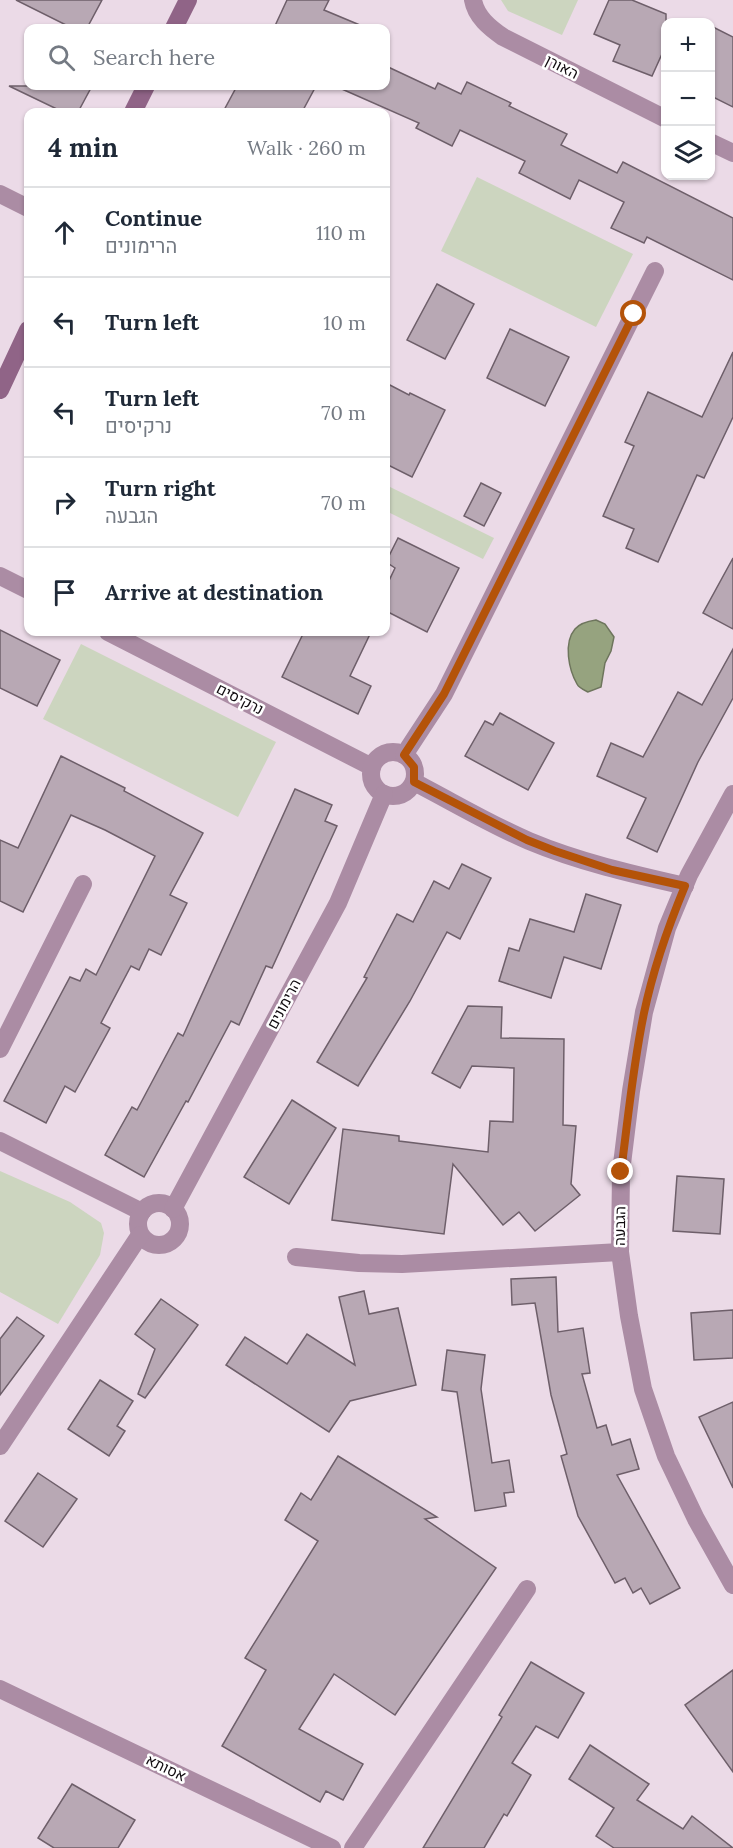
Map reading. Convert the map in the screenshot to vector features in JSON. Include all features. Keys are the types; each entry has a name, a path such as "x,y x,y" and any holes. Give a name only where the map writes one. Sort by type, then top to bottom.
{"street":[{"path":"176,24 188,0"},
{"name":"האורן","path":"473,0 474,7 488,26 503,37 661,116"},
{"path":"135,108 144,90"},
{"path":"715,143 733,153"},
{"path":"0,194 24,206"},
{"path":"404,755 444,694 655,271"},
{"path":"0,390 24,339"},
{"path":"0,576 24,588"},
{"name":"נרקיסים","path":"116,636 372,767"},
{"path":"390,753 404,755 414,767 414,782 406,792 399,795 384,794 376,789 372,782 372,767 376,759 390,753"},
{"path":"414,782 527,840 555,851 612,870 685,886"},
{"name":"הרימונים","path":"173,1209 338,903 384,794"},
{"name":"הגבעה","path":"733,794 685,886 667,928 644,1012 621,1172 620,1252 628,1316 643,1389 666,1456 696,1519 733,1585"},
{"path":"0,1049 83,884"},
{"path":"0,1141 142,1212"},
{"path":"160,1203 167,1204 173,1209 180,1222 180,1230 171,1242 164,1245 152,1245 140,1235 138,1226 142,1212 153,1204 160,1203"},
{"path":"0,1446 140,1235"},
{"path":"296,1257 402,1264 620,1252"},
{"path":"352,1848 526,1589"},
{"name":"אסותא","path":"0,1689 332,1848"}],"shaded area":[{"path":"501,0 578,0 562,35 508,11"},
{"path":"477,177 633,254 596,327 441,251"},
{"path":"390,487 494,538 483,559 390,513"},
{"path":"596,620 605,624 614,637 605,663 601,687 588,692 579,687 574,678 568,649 575,629 582,624"},
{"path":"81,644 276,742 238,817 43,719"},
{"path":"0,1171 70,1202 101,1223 104,1233 100,1255 58,1324 0,1292"}],"building":[{"path":"16,0 102,0 89,24 64,24"},
{"path":"287,0 329,0 324,10 357,24 276,24"},
{"path":"609,0 632,0 666,14 666,18 661,18 661,56 652,76 613,61 620,45 594,34"},
{"path":"715,28 733,37 733,107 715,98"},
{"path":"390,68 435,89 438,83 461,94 467,82 511,103 509,106 567,134 561,145 617,173 623,162 733,218 733,280 647,237 644,243 611,228 624,202 579,180 570,199 519,173 525,161 460,130 452,146 416,128 419,123 390,110 390,108 385,108 344,90 390,90"},
{"path":"9,86 24,86 24,90 90,90 80,108 55,108"},
{"path":"235,90 314,90 304,108 225,108"},
{"path":"437,284 474,304 445,359 407,340"},
{"path":"510,329 569,357 545,406 487,378"},
{"path":"733,352 733,417 704,478 697,475 658,562 626,548 634,529 603,516 634,446 625,442 648,392 702,417"},
{"path":"390,385 445,410 412,477 390,466"},
{"path":"481,483 501,493 484,526 464,516"},
{"path":"398,538 459,568 427,632 390,613 390,579 395,568 390,565 390,554"},
{"path":"733,558 733,629 703,613"},
{"path":"0,630 60,660 37,706 0,688"},
{"path":"302,636 369,636 350,676 371,686 358,714 282,677"},
{"path":"733,649 733,698 698,762 657,852 627,838 646,798 597,776 611,743 643,757 678,692 702,705"},
{"path":"500,713 554,743 528,790 465,756 485,721 493,725"},
{"path":"61,756 125,788 124,791 203,833 170,895 187,903 161,955 149,949 139,970 131,966 101,1023 110,1028 75,1092 65,1086 46,1123 4,1101 70,977 80,981 86,969 96,975 155,856 71,815 23,912 0,901 0,840 18,848"},
{"path":"295,789 332,805 325,821 337,826 272,968 266,966 239,1025 231,1021 188,1102 186,1101 144,1177 105,1155 132,1107 137,1110 178,1033 183,1036"},
{"path":"462,864 491,878 460,939 447,932 410,1001 358,1086 317,1062 367,978 364,977 397,914 413,922 434,881 449,889"},
{"path":"586,894 621,905 601,969 564,957 551,998 499,981 509,948 519,951 530,919 574,932"},
{"path":"468,1006 502,1007 501,1038 564,1039 563,1125 576,1126 571,1184 580,1195 535,1231 519,1212 503,1225 453,1164 444,1234 332,1220 343,1129 399,1136 399,1141 488,1152 490,1121 513,1122 514,1068 472,1066 460,1088 432,1073"},
{"path":"292,1100 336,1128 289,1204 244,1177"},
{"path":"677,1176 724,1179 720,1234 673,1231"},
{"path":"556,1277 558,1332 583,1328 590,1373 582,1374 597,1428 606,1425 612,1445 630,1439 639,1469 617,1475 680,1588 650,1604 641,1588 633,1593 625,1578 615,1583 578,1516 561,1456 567,1454 551,1395 535,1303 512,1305 511,1279"},
{"path":"364,1291 369,1314 398,1308 416,1385 350,1401 329,1432 226,1365 245,1337 287,1364 307,1334 355,1365 339,1297"},
{"path":"161,1299 198,1325 145,1398 138,1394 155,1349 135,1334"},
{"path":"733,1310 733,1358 694,1360 691,1313"},
{"path":"17,1317 44,1336 0,1395 0,1339"},
{"path":"447,1350 485,1355 481,1389 492,1463 509,1460 514,1492 504,1493 506,1506 475,1511 457,1392 442,1390"},
{"path":"100,1380 133,1401 117,1426 125,1431 109,1456 68,1429"},
{"path":"733,1402 733,1488 699,1417"},
{"path":"338,1456 437,1517 425,1519 496,1568 395,1715 334,1674 299,1729 363,1764 343,1800 326,1791 320,1802 222,1746 266,1670 245,1658 318,1541 285,1520 301,1493 311,1500"},
{"path":"38,1473 77,1499 43,1547 5,1521"},
{"path":"531,1662 584,1693 558,1738 536,1726 512,1763 531,1775 507,1816 504,1814 484,1848 423,1848 502,1717 499,1715"},
{"path":"733,1670 733,1772 685,1705"},
{"path":"590,1745 649,1784 637,1800 683,1829 692,1816 733,1848 614,1848 596,1836 614,1808 569,1779"},
{"path":"72,1784 135,1820 118,1848 54,1848 38,1838"}],"route":[{"path":"621,1172 644,1012 667,928 685,886 612,870 527,840 414,782 414,767 404,755 424,728 444,694 634,314"}]}
